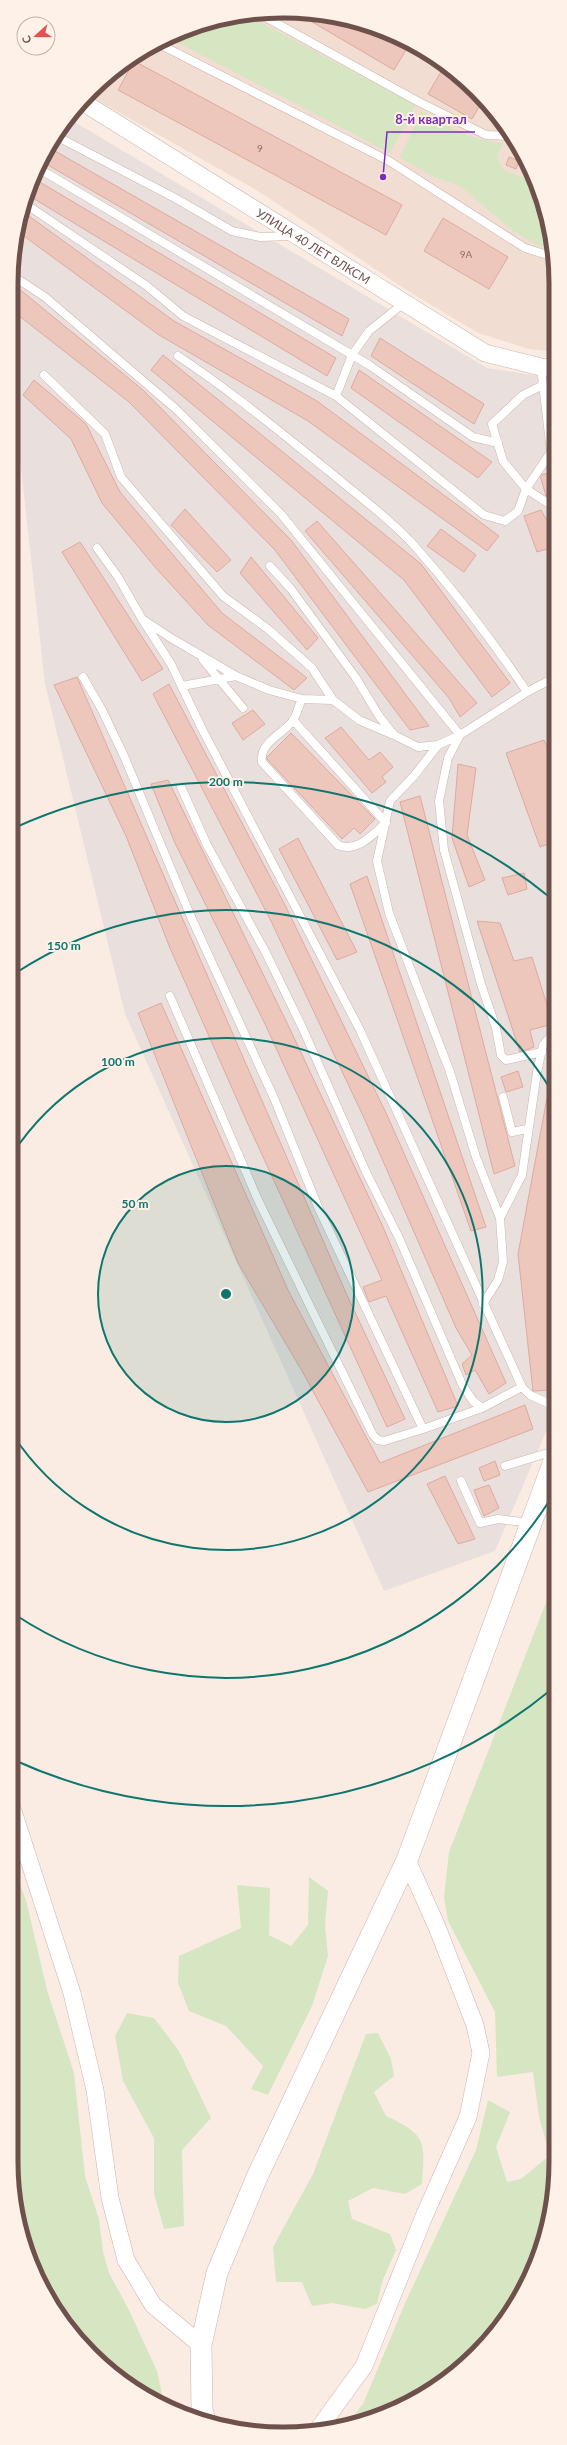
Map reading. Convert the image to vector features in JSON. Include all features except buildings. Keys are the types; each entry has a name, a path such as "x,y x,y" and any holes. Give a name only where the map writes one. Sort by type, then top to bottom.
{"street":[{"name":"УЛИЦА 40 ЛЕТ ВЛКСМ","path":"87,105 485,353 548,368"},
{"path":"203,2415 201,2345 217,2273 257,2177 406,1860 549,1475"},
{"path":"18,1827 72,1993 95,2090 110,2198 126,2260 153,2305 201,2345"},
{"path":"322,2424 364,2366 425,2214 468,2117 481,2053 470,2011 437,1927 406,1860"}],"lane":[{"path":"268,19 417,102 486,135 504,136"},
{"path":"164,46 389,161 525,248 547,255"},
{"path":"61,139 175,198 232,231 260,238 297,236"},
{"path":"43,171 96,201 352,355 473,437 498,443"},
{"path":"29,207 147,286 183,316 336,396 484,515 505,521 518,511 526,489 549,456"},
{"path":"18,279 45,297 176,409 281,514 460,735"},
{"path":"336,396 352,355 370,331 404,302"},
{"path":"178,356 207,375 296,444 411,542 494,643 527,692"},
{"path":"548,368 543,385 549,430"},
{"path":"44,375 105,434 121,476 223,596 268,630 312,668 333,700 359,720 394,735 418,748 438,745 460,735 527,692 549,681"},
{"path":"543,385 523,395 492,424 503,461 526,489 549,504"},
{"path":"97,548 118,577 142,619 171,664 201,727 360,1030 483,1304 522,1387 530,1395 549,1404"},
{"path":"270,566 291,589 356,678 379,716 394,735"},
{"path":"142,619 201,657 236,676 269,690 302,699 333,700"},
{"path":"201,657 218,680 243,708"},
{"path":"182,686 236,676"},
{"path":"83,677 102,710 124,756 191,917 274,1098 318,1207 423,1429"},
{"path":"302,699 294,720 265,747 261,754 262,762 338,845 346,848 356,847 386,823"},
{"path":"294,720 386,823"},
{"path":"460,735 448,758 439,801 444,850 481,984 496,1028 501,1055 506,1060 542,1052"},
{"path":"438,745 414,776 390,802 378,860 389,913 450,1072 476,1157 500,1218 503,1262 498,1280 483,1304"},
{"path":"181,787 207,845 266,953 303,1030 366,1172 399,1238 462,1384 473,1401 482,1408"},
{"path":"170,996 258,1200 373,1435 378,1440 384,1440 423,1429 482,1408 522,1387"},
{"path":"500,1218 522,1174 528,1129 543,1045 549,1038"},
{"path":"503,1097 512,1132 528,1129"},
{"path":"505,1466 549,1452"},
{"path":"461,1481 480,1523 498,1519 532,1523"}],"shaded area":[{"path":"284,18 318,20 369,32 401,45 445,73 459,84 483,108 504,136 522,166 535,198 547,249 549,284 549,351 529,349 478,333 408,291 258,191 94,98 122,73 166,45 198,32 249,20"},
{"path":"74,121 487,368 549,377 549,1425 495,1551 384,1591 125,1014 45,684 18,442 18,284 20,249 32,198 45,166"}],"green space":[{"path":"256,20 416,105 390,153 175,41 215,27"},
{"path":"421,111 451,128 471,136 492,142 504,143 497,155 502,169 522,177 526,175 540,215 546,244 539,246 514,232 460,186 432,176 400,158"},
{"path":"549,1595 549,2152 539,2117 533,2072 497,2077 495,2012 448,1921 444,1897 449,1852"},
{"path":"309,1877 328,1891 325,1925 328,1956 312,2006 268,2095 251,2089 263,2066 226,2026 189,2011 178,1983 179,1956 241,1928 237,1885 270,1888 269,1935 291,1946 308,1925"},
{"path":"18,1879 26,1900 47,1990 74,2073 85,2176 99,2219 103,2252 109,2273 129,2310 157,2371 163,2398 122,2372 108,2361 84,2337 63,2309 45,2279 27,2230 20,2196 18,2162"},
{"path":"127,2013 154,2018 179,2051 211,2118 182,2150 184,2226 164,2229 154,2194 154,2138 123,2081 115,2036"},
{"path":"378,2033 391,2059 394,2076 374,2092 386,2116 409,2129 420,2141 423,2149 422,2184 405,2194 373,2188 348,2201 352,2219 390,2234 396,2250 382,2282 377,2304 365,2309 332,2303 312,2306 302,2282 276,2282 273,2247 313,2174 366,2034"},
{"path":"488,2100 510,2112 496,2147 507,2182 521,2179 549,2156 547,2196 540,2230 522,2279 504,2309 483,2337 459,2361 445,2372 401,2400 369,2413 351,2418 363,2404 406,2301 476,2150"}],"place":[{"name":"8-й квартал","path":"383,177"}]}
